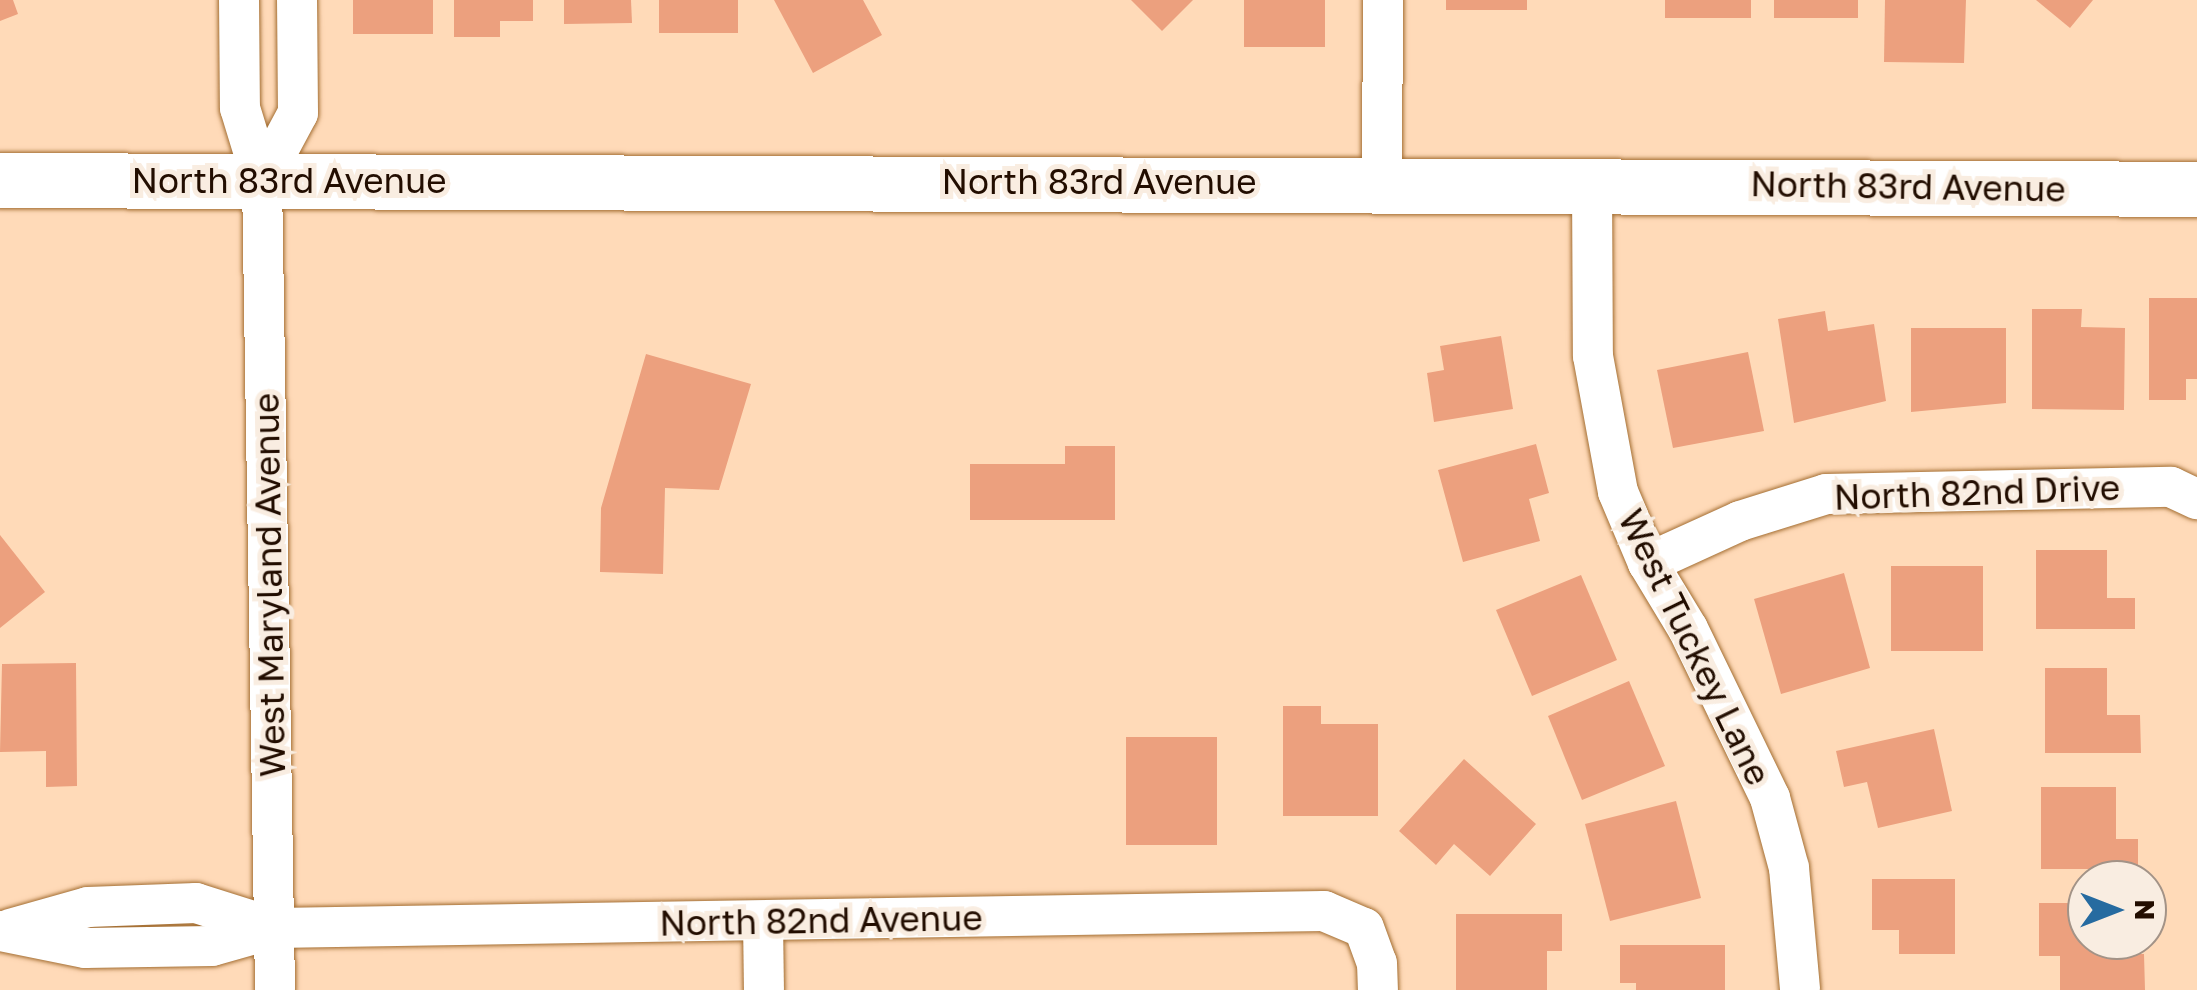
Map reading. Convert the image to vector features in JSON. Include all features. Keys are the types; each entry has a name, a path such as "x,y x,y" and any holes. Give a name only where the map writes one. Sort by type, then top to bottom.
{"main road":[{"name":"North 83rd Avenue","path":"0,180 1382,182 2197,189"}],"street":[{"name":"West Maryland Avenue","path":"239,0 240,108 262,180 276,990"},
{"name":"West Maryland Avenue","path":"262,180 298,112 298,0"},
{"path":"1382,182 1383,0"},
{"name":"West Tuckey Lane","path":"1592,184 1595,372 1618,492 1648,563 1688,629 1770,798 1789,868 1800,990"},
{"name":"North 82nd Drive","path":"1648,563 1740,521 1826,494 2171,487 2197,498"},
{"name":"North 82nd Avenue","path":"1,931 86,948 212,946 274,928 1324,911 1364,928 1377,963 1378,990"},
{"path":"764,920 764,990"}],"building":[{"path":"0,0 13,0 18,14 0,21"},
{"path":"353,0 433,0 433,34 353,34"},
{"path":"454,0 533,0 533,21 500,21 500,37 454,37"},
{"path":"564,0 631,0 632,23 564,24"},
{"path":"659,0 738,0 738,33 659,33"},
{"path":"774,0 863,0 882,35 813,73"},
{"path":"1131,0 1193,0 1162,31"},
{"path":"1244,0 1325,0 1325,47 1244,47"},
{"path":"1446,0 1527,0 1527,10 1446,10"},
{"path":"1665,0 1751,0 1751,18 1665,18"},
{"path":"1774,0 1858,0 1858,18 1774,18"},
{"path":"1885,0 1966,0 1964,63 1884,62"},
{"path":"2036,0 2093,0 2070,28"},
{"path":"2149,298 2197,298 2197,379 2186,379 2186,400 2149,400"},
{"path":"2032,309 2082,309 2081,327 2125,328 2124,410 2032,409"},
{"path":"1825,311 1828,331 1874,324 1886,401 1794,423 1778,319"},
{"path":"1911,328 2006,328 2006,403 1911,412"},
{"path":"1501,336 1513,409 1434,422 1427,373 1444,370 1440,346"},
{"path":"1748,352 1764,431 1673,448 1657,370"},
{"path":"646,354 751,384 719,490 665,488 663,574 600,572 601,508"},
{"path":"1536,444 1549,493 1529,499 1540,541 1463,562 1438,470"},
{"path":"1065,446 1115,446 1115,520 970,520 970,464 1065,464"},
{"path":"0,535 45,592 0,628"},
{"path":"2036,550 2107,550 2107,598 2135,598 2135,629 2036,629"},
{"path":"1891,566 1983,566 1983,651 1891,651"},
{"path":"1844,573 1870,668 1781,694 1754,599"},
{"path":"1581,575 1617,660 1532,696 1496,610"},
{"path":"76,663 77,786 46,787 46,751 0,752 2,664"},
{"path":"2045,668 2107,668 2107,715 2140,715 2141,753 2045,753"},
{"path":"1629,681 1665,766 1582,800 1548,716"},
{"path":"1283,706 1321,706 1321,724 1378,724 1378,816 1283,816"},
{"path":"1934,729 1952,811 1878,828 1867,782 1844,787 1836,751"},
{"path":"1126,737 1217,737 1217,845 1126,845"},
{"path":"1464,759 1536,824 1490,876 1454,844 1436,865 1399,831"},
{"path":"2041,787 2116,787 2116,839 2138,839 2138,860 2067,860 2067,869 2041,869"},
{"path":"1676,801 1701,898 1610,921 1585,824"},
{"path":"1872,879 1955,879 1955,954 1899,954 1899,930 1872,930"},
{"path":"2039,903 2067,903 2067,960 2144,960 2145,990 2060,990 2060,956 2039,956"},
{"path":"1456,914 1562,914 1562,951 1547,951 1547,990 1456,990"},
{"path":"1620,945 1725,945 1725,990 1636,990 1636,983 1620,983"}]}
